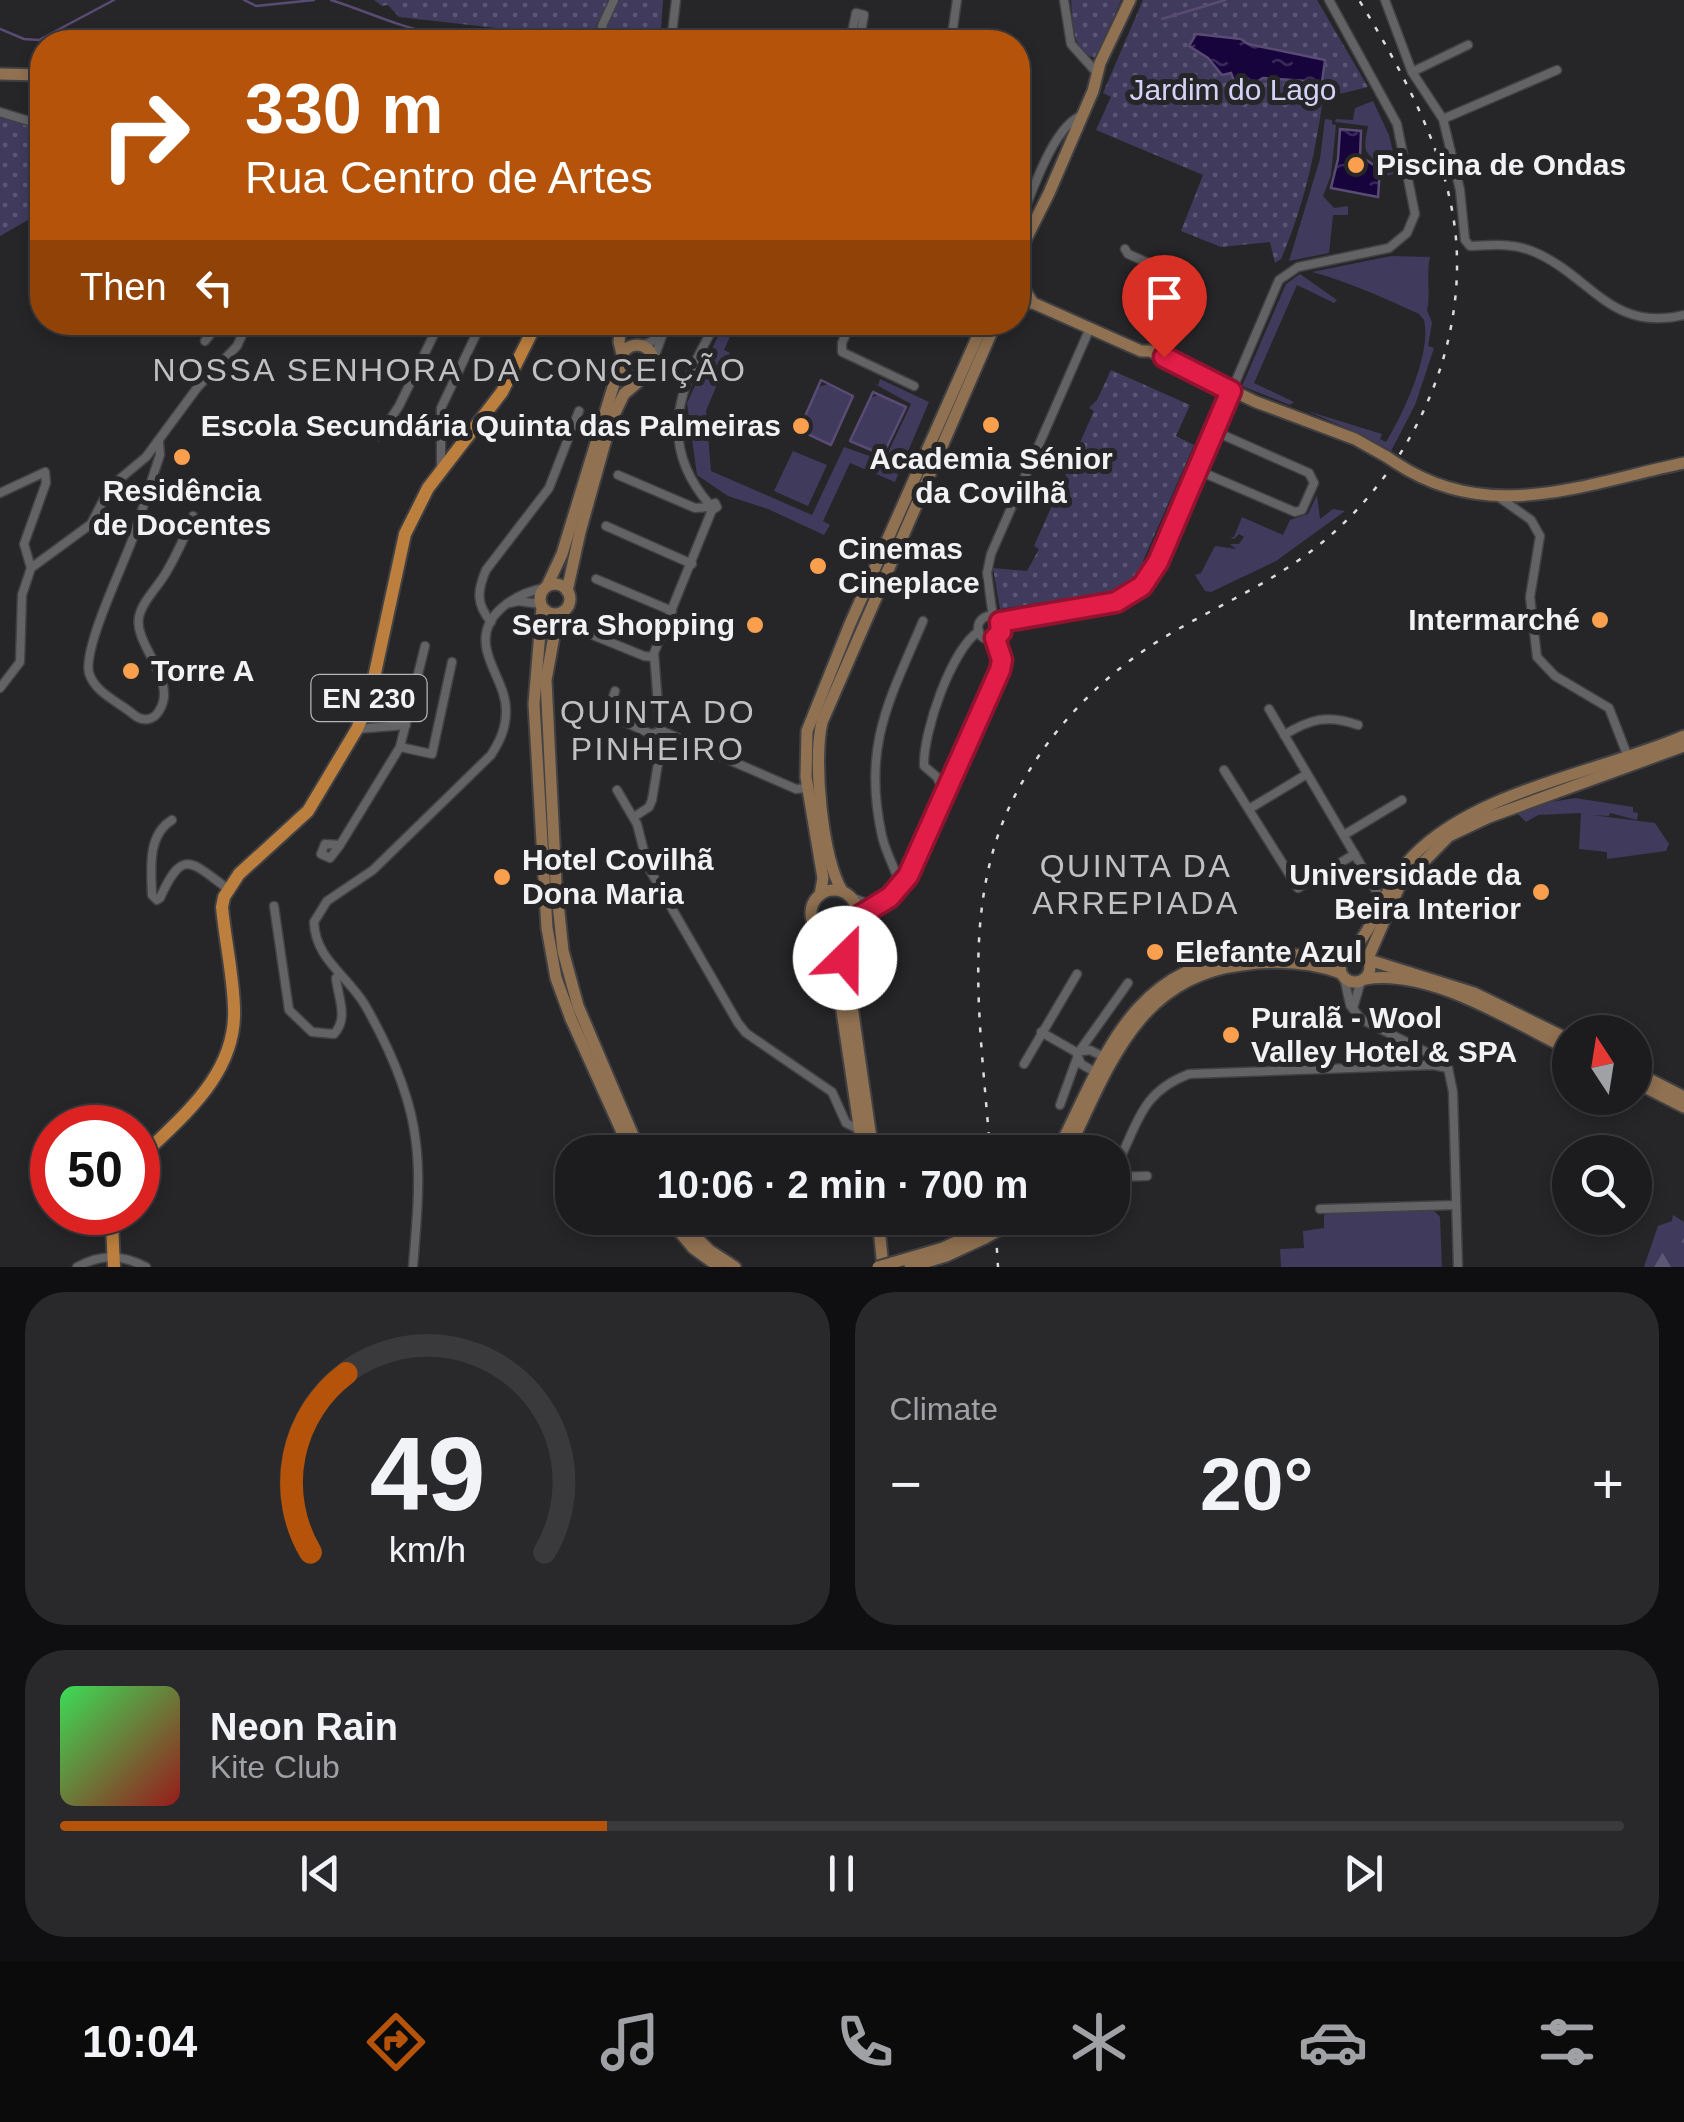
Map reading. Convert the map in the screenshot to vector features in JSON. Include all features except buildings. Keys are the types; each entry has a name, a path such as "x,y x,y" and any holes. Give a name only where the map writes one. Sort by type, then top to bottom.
{"main road":[{"path":"1030,229 1130,0"},
{"path":"1096,77 1098,88 1111,44"},
{"path":"0,74 30,75"},
{"path":"1030,301 1141,351 1164,357 1231,391 1354,439 1422,480 1450,490 1498,498 1684,463"},
{"name":"EN 230","path":"228,889 239,874 308,811 357,729 368,700 405,534 428,488 502,392 530,335"},
{"path":"619,335 629,351 628,375 645,376"},
{"path":"861,1135 836,964 825,934 811,919 823,878 807,788 804,744 814,709 978,335"},
{"path":"871,1135 845,958 856,908 833,874 817,742 822,722 990,335"},
{"path":"629,351 650,351 654,362 645,376 624,394 611,421 580,532 569,604 556,625 546,680 554,865 563,951 578,1006 633,1135"},
{"path":"623,1135 556,978 546,928 534,704 541,606 546,587 562,554 629,351"},
{"path":"546,587 558,584 568,591"},
{"path":"541,606 550,614 564,612"},
{"path":"1343,976 1340,963 1362,940 1394,879 1428,841 1463,817 1684,736"},
{"path":"1363,980 1400,887 1450,836 1489,817 1684,746"},
{"path":"160,1138 222,1069 233,1038 234,1009 222,906 228,889"},
{"path":"820,895 830,890 846,894"},
{"path":"825,934 838,936 848,931"},
{"path":"1065,1135 1095,1072 1142,1002 1172,978 1199,965 1251,954 1360,952 1369,959 1474,993 1552,1031"},
{"path":"1076,1135 1126,1036 1149,1008 1177,985 1220,968 1252,963 1310,966 1363,980 1398,978 1447,992 1552,1042"},
{"path":"1652,1081 1684,1097"},
{"path":"1652,1090 1684,1106"},
{"path":"114,1235 114,1261"},
{"path":"682,1235 719,1267"},
{"path":"693,1235 736,1267"},
{"path":"880,1235 884,1266 982,1235"},
{"path":"910,1267 946,1256 983,1235"}],"street":[{"path":"672,30 676,0"},
{"path":"953,30 957,0"},
{"path":"1064,0 1070,44 1096,77"},
{"path":"946,795 937,777 924,766 932,718 961,650 979,630 981,621 1116,602 1142,586 1158,562 1279,280 1286,272 1389,248 1407,233 1415,214 1397,124 1329,0"},
{"path":"1386,0 1412,72 1443,119 1460,190 1465,240 1470,246 1510,244 1535,252 1629,316 1659,320 1684,316"},
{"path":"603,30 613,1"},
{"path":"852,30 856,12 864,15 861,30"},
{"path":"1412,72 1468,45"},
{"path":"1086,62 1096,77"},
{"path":"1443,119 1556,70"},
{"path":"0,112 30,122"},
{"path":"1030,200 1058,136 1068,122 1083,115"},
{"path":"1125,249 1153,266 1136,304"},
{"path":"979,630 984,638 995,638 1001,632 987,573 991,554 1090,328"},
{"path":"205,341 209,335"},
{"path":"0,688 20,662 26,579 31,568 90,524 110,486 131,472 159,442 197,388 237,346 242,335"},
{"path":"379,436 400,406 434,335"},
{"path":"441,471 441,408 476,335"},
{"path":"629,351 651,342 657,335"},
{"path":"654,362 663,335"},
{"path":"634,817 649,807 652,800 662,732 653,657 692,564 710,507 685,462 678,437 678,417 686,378 711,335"},
{"path":"845,335 842,352 914,386"},
{"path":"491,622 481,610 480,582 549,488 578,411"},
{"path":"1198,470 1294,512 1302,510 1314,483 1309,473 1214,430"},
{"path":"159,442 160,454 134,538 92,642 89,661 94,684 139,718 149,720 156,716 163,697 159,671 138,618 166,574 193,516"},
{"path":"0,493 45,472 46,483 24,544 31,568"},
{"path":"618,475 695,508 710,507"},
{"path":"1498,498 1531,520 1540,536 1530,597 1538,658 1556,676 1610,708 1628,757"},
{"path":"606,526 692,564"},
{"path":"596,579 672,611"},
{"path":"413,1267 416,1143 408,1103 379,1031 362,1000 324,956 316,942 314,922 320,908 372,870 480,770 503,734 506,708 486,644 491,622 520,594 546,587"},
{"path":"506,604 518,601 541,606"},
{"path":"900,887 883,842 875,790 877,742 881,722 923,621"},
{"path":"590,634 653,657"},
{"path":"856,918 900,887 915,862 1002,665 995,638"},
{"path":"340,844 400,747 425,646"},
{"path":"400,747 432,754 452,662"},
{"path":"615,690 606,710 608,714 652,734 662,732 796,789 807,788"},
{"path":"1269,709 1381,899"},
{"path":"1284,735 1324,717 1358,725"},
{"path":"357,729 406,724"},
{"path":"937,777 957,769"},
{"path":"1224,770 1298,888 1355,854"},
{"path":"1249,810 1307,774"},
{"path":"617,790 634,817 648,867 738,1023 746,1033 832,1092 846,1123 860,1130"},
{"path":"1344,835 1402,800"},
{"path":"172,820 154,838 152,896 160,898 169,876 188,862 228,889"},
{"path":"890,858 900,863 915,862"},
{"path":"1366,873 1394,879"},
{"path":"846,894 866,903 882,901"},
{"path":"274,906 289,1010 312,1032 334,1034 340,1029 342,1011 336,978 340,974"},
{"path":"1024,1064 1077,974"},
{"path":"1343,976 1354,1012 1438,1058 1448,1068 1453,1092 1458,1267"},
{"path":"1354,1012 1354,998 1363,980"},
{"path":"1060,1106 1078,1053 1128,983"},
{"path":"1041,1032 1078,1053 1095,1072"},
{"path":"1384,1067 1394,1055 1390,1034"},
{"path":"1078,1053 1104,1057"},
{"path":"1130,1136 1144,1106 1171,1080 1190,1074 1434,1065 1448,1068"},
{"path":"1130,1176 1147,1176"},
{"path":"1320,1209 1456,1205"},
{"path":"76,1267 97,1257 146,1267"}],"green space":[{"path":"374,0 609,0 600,30 514,30 399,17 388,5"},
{"path":"618,0 663,0 661,30 608,30 607,21"},
{"path":"1071,0 1121,0 1096,58 1078,43"},
{"name":"Jardim do Lago","path":"1143,0 1317,0 1368,87 1323,98 1302,200 1281,259 1275,263 1270,242 1221,247 1181,231 1203,175 1096,130 1111,97 1103,93"},
{"path":"1373,101 1389,135 1398,173 1385,176 1384,168 1368,154 1368,126 1335,122 1353,120 1355,108"},
{"path":"0,116 30,127 30,219 0,236"},
{"path":"1325,119 1336,125 1331,175 1323,196 1334,208 1348,206 1348,215 1333,215 1329,253 1289,261 1320,159"},
{"path":"1391,256 1430,257 1427,310 1432,323 1428,346 1434,348 1415,405 1391,451 1307,411 1382,434 1380,439 1386,442 1393,430 1420,366 1424,320 1380,296 1312,272"},
{"path":"1300,274 1337,300 1334,303 1297,285 1254,383 1294,402 1290,405 1242,386 1286,284"},
{"path":"731,335 724,350 730,353 706,411 711,471 812,515 844,447 884,461 911,404 873,383 878,385 880,379 929,402 895,482 850,463 823,521 830,525 824,535 768,509 728,496 697,475 687,403 717,338"},
{"path":"1111,370 1190,405 1176,436 1194,445 1143,561 1148,565 1131,586 1104,598 1102,593 1000,609 993,568 1027,571 1039,549 1034,546 1094,411 1089,408"},
{"path":"828,384 853,396 831,445 799,430 818,387"},
{"path":"879,395 906,407 883,455 850,441 870,398"},
{"path":"793,451 827,465 808,506 774,491"},
{"path":"1317,495 1320,519 1333,509 1345,511 1276,561 1211,592 1205,591 1195,575 1201,573 1215,546 1236,549 1230,544 1239,544 1244,537 1239,534 1234,539 1230,537 1234,537 1242,517 1283,535 1290,520 1308,514"},
{"path":"1575,798 1633,807 1633,812 1638,813 1637,820 1610,813 1592,815 1655,823 1669,844 1666,851 1607,859 1607,852 1579,849 1581,813 1538,815 1526,822 1518,814 1545,803"},
{"path":"1432,1209 1440,1217 1442,1267 1281,1267 1280,1249 1304,1248 1303,1231 1324,1228 1324,1215 1329,1213"},
{"path":"1673,1215 1684,1222 1684,1267 1644,1267 1658,1226 1672,1221"}],"water":[{"path":"1196,34 1241,39 1248,44 1325,60 1322,82 1263,78 1231,98 1227,87 1235,83 1231,73 1222,75 1208,58 1189,46"},
{"name":"Piscina de Ondas","path":"1340,129 1361,131 1360,156 1380,169 1378,197 1331,188"}],"waterway":[{"path":"58,30 114,0"},
{"path":"244,0 256,6 314,0"},
{"path":"331,0 419,30"},
{"path":"1162,19 1225,0"},
{"path":"0,29 30,39"},
{"path":"821,380 853,396 831,445 799,430 821,380"},
{"path":"873,392 906,407 883,455 850,441 873,392"}],"railway":[{"path":"989,1135 979,1013 980,920 987,875 1019,788 1060,727 1112,675 1170,634 1278,574 1334,533 1396,459 1439,372 1451,325 1457,277 1450,199 1419,110 1359,0"},
{"path":"996,1235 998,1267"}],"place":[{"name":"Piscina de Ondas","path":"1356,165"},
{"name":"Academia Sénior da Covilhã","path":"991,425"},
{"name":"Escola Secundária Quinta das Palmeiras","path":"801,426"},
{"name":"Residência de Docentes","path":"182,457"},
{"name":"Cinemas Cineplace","path":"818,566"},
{"name":"Intermarché","path":"1600,620"},
{"name":"Serra Shopping","path":"755,625"},
{"name":"Torre A","path":"131,671"},
{"name":"Hotel Covilhã Dona Maria","path":"502,877"},
{"name":"Universidade da Beira Interior","path":"1541,892"},
{"name":"Elefante Azul","path":"1155,952"},
{"name":"Puralã - Wool Valley Hotel & SPA","path":"1231,1035"}],"district":[{"name":"NOSSA SENHORA DA CONCEIÇÃO","path":"450,370"},
{"name":"QUINTA DO PINHEIRO","path":"658,730"},
{"name":"QUINTA DA ARREPIADA","path":"1136,884"}],"route":[{"path":"845,958 848,931 856,918 900,887 930,831 1000,670 1002,660 995,638 1001,632 1000,622 1116,602 1142,586 1158,562 1231,391 1164,357"}]}
